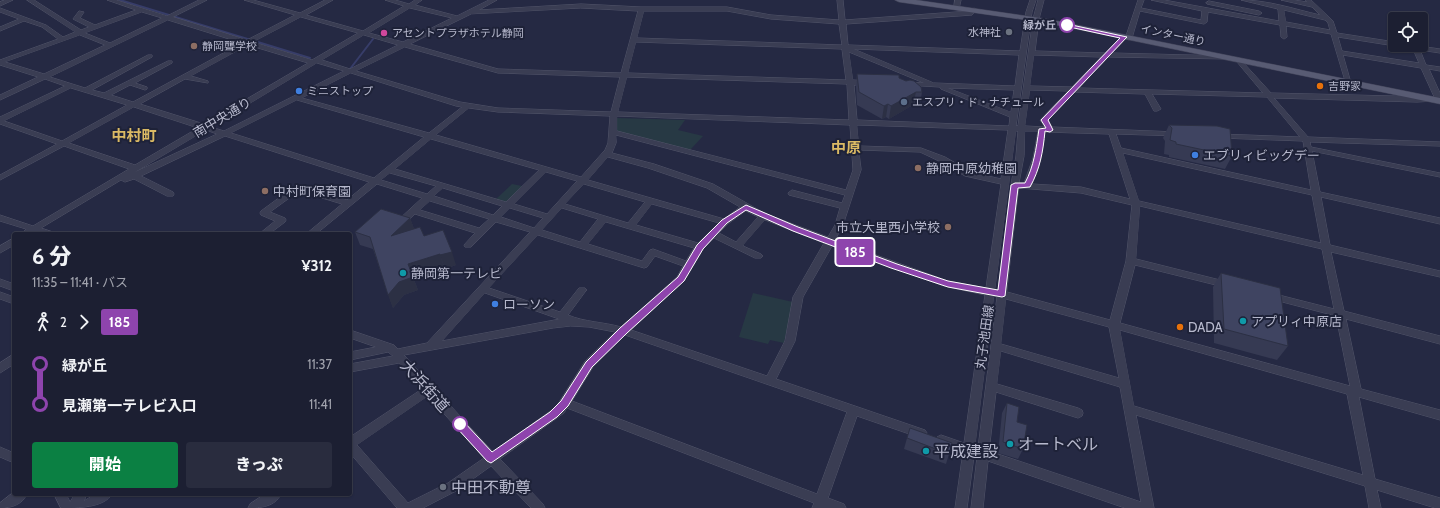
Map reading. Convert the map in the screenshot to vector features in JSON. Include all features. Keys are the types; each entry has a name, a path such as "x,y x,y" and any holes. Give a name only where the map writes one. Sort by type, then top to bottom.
{"main road":[{"name":"インター通り","path":"899,0 958,4 974,10 1032,19 1126,37 1437,100"}],"street":[{"path":"0,4 10,0"},
{"path":"30,0 82,33 110,45"},
{"path":"110,0 127,3 142,10 170,16 315,62 349,70 467,106 498,110 1182,135"},
{"path":"0,98 204,0"},
{"path":"247,0 498,71 873,83"},
{"path":"0,178 251,41 330,0"},
{"path":"388,0 457,18"},
{"name":"南中央通り","path":"29,232 105,186 135,172 206,126 419,0"},
{"path":"135,172 225,133 349,70 494,0"},
{"path":"590,6 597,0"},
{"path":"770,381 790,341 798,297 839,225 857,170 850,82 844,48 840,0"},
{"name":"丸子池田線","path":"977,508 996,346 996,293 1004,182 1016,128 1032,19 1033,0"},
{"name":"丸子池田線","path":"1032,19 1041,0"},
{"path":"1027,186 1035,170 1046,130 1044,120 1106,55 1126,37 1141,0"},
{"path":"1154,0 1206,10 1259,16"},
{"path":"1244,0 1281,7 1328,19"},
{"path":"1284,0 1310,3 1328,19 1334,34 1348,83"},
{"path":"1138,9 1204,22 1209,1 1283,24 1388,43"},
{"path":"1259,16 1260,3"},
{"path":"470,12 590,6 641,9 727,9 771,16 843,22 972,13 974,10"},
{"path":"1281,7 1284,36"},
{"path":"431,346 607,154 611,147 614,114 641,9"},
{"path":"0,10 44,26 62,39"},
{"path":"0,63 142,10"},
{"path":"81,12 76,19 96,28"},
{"path":"0,29 24,19"},
{"path":"634,40 844,48 1228,58"},
{"path":"844,48 1014,116"},
{"path":"1428,48 1440,51"},
{"path":"1339,52 1440,69"},
{"path":"897,84 1437,100 1419,52"},
{"path":"86,90 150,56"},
{"path":"1239,61 1306,143 1340,314 1375,508"},
{"path":"104,96 170,62"},
{"path":"0,63 206,126 644,265 653,252 688,265"},
{"path":"185,77 206,82"},
{"path":"130,83 145,88"},
{"path":"0,121 71,85"},
{"name":"丸子池田線","path":"961,508 969,450 1020,156 1014,116 1022,88"},
{"path":"1147,92 1157,109"},
{"path":"296,98 725,222"},
{"path":"313,232 467,106"},
{"path":"0,121 135,172 170,194"},
{"path":"612,132 850,194"},
{"path":"1112,132 1136,202 1131,261 1114,325 1131,409 1148,508"},
{"path":"1213,136 1306,143 1440,144"},
{"path":"1306,143 1440,175"},
{"path":"856,148 921,150 942,159 968,174 1004,182"},
{"path":"1117,149 1440,220"},
{"path":"607,154 651,166 710,186 763,216 830,242 948,284 996,293 1354,390 1440,415"},
{"path":"468,245 544,169"},
{"path":"390,170 549,217"},
{"path":"400,224 442,185"},
{"path":"1015,185 1081,190 1440,274"},
{"path":"266,232 282,220 264,213 298,188 349,203"},
{"path":"792,193 845,207"},
{"path":"630,226 651,200"},
{"path":"560,205 700,247"},
{"path":"411,508 452,487 560,410 589,364 681,279 700,247 725,222 746,207"},
{"path":"415,211 481,232"},
{"path":"739,248 739,244 763,216"},
{"path":"0,218 44,232"},
{"path":"582,245 604,218"},
{"path":"713,234 758,256"},
{"path":"0,250 12,242"},
{"path":"1131,261 1239,288"},
{"path":"0,282 12,287"},
{"path":"482,289 562,316 574,322"},
{"path":"562,316 582,290"},
{"path":"1263,294 1440,340"},
{"path":"0,295 12,301"},
{"path":"352,367 396,353 539,326 574,322 597,324 624,331 1141,508"},
{"name":"大浜街道","path":"352,335 396,353 491,458 539,508"},
{"path":"996,346 1126,384"},
{"path":"352,356 396,353"},
{"path":"0,369 12,360"},
{"path":"991,386 1078,413"},
{"path":"352,443 429,390"},
{"path":"565,403 820,504 840,508"},
{"path":"1131,409 1440,504"},
{"path":"820,504 853,410"},
{"path":"352,446 405,508"},
{"path":"0,452 12,457"},
{"path":"3,508 18,496"},
{"path":"61,496 67,508"},
{"path":"74,508 80,496"},
{"path":"83,508 103,496"},
{"path":"257,507 272,496"}],"shaded area":[{"path":"617,118 685,120 678,130 703,136 690,150 617,131"},
{"path":"512,184 522,186 507,202 496,199"},
{"path":"753,293 793,302 784,343 770,340 768,344 739,337"}],"building":[{"path":"857,74 899,75 899,78 906,81 914,81 921,87 922,92 916,92 891,106 888,104 884,106 859,92"},
{"path":"1169,125 1217,126 1230,129 1232,156 1176,144 1176,142 1170,140 1172,128"},
{"path":"381,209 410,218 391,236 420,227 424,236 443,230 452,252 440,254 408,264 413,277 399,282 388,295 370,237 355,232"},
{"path":"1221,273 1280,288 1288,346 1224,329"},
{"path":"1007,403 1019,407 1017,422 1027,425 1023,449 1003,442"},
{"path":"910,428 952,443 949,454 907,438"}],"waterway":[{"path":"120,0 310,58"},
{"path":"350,69 373,39"}],"bus line":[{"name":"185","path":"460,424 491,458 560,410 589,364 681,279 700,247 725,222 746,207 763,216 894,266 948,284 990,293 1002,294 1015,185 1027,186 1035,170 1039,157 1042,129 1050,130 1044,120 1124,37 1067,25"}],"place":[{"name":"緑が丘","path":"1067,25"},
{"name":"水神社","path":"1009,32"},
{"name":"アセントプラザホテル静岡","path":"384,33"},
{"name":"静岡聾学校","path":"194,46"},
{"name":"吉野家","path":"1320,86"},
{"name":"ミニストップ","path":"299,91"},
{"name":"エスプリ・ド・ナチュール","path":"904,102"},
{"name":"エブリィビッグデー","path":"1195,155"},
{"name":"静岡中原幼稚園","path":"918,168"},
{"name":"中村町保育園","path":"265,191"},
{"name":"市立大里西小学校","path":"948,227"},
{"name":"静岡第一テレビ","path":"403,273"},
{"name":"ローソン","path":"495,304"},
{"name":"アプリィ中原店","path":"1243,321"},
{"name":"DADA","path":"1180,327"},
{"name":"オートベル","path":"1010,444"},
{"name":"平成建設","path":"926,451"},
{"name":"中田不動尊","path":"443,487"}],"district":[{"name":"中村町","path":"134,136"},
{"name":"中原","path":"846,148"}]}
